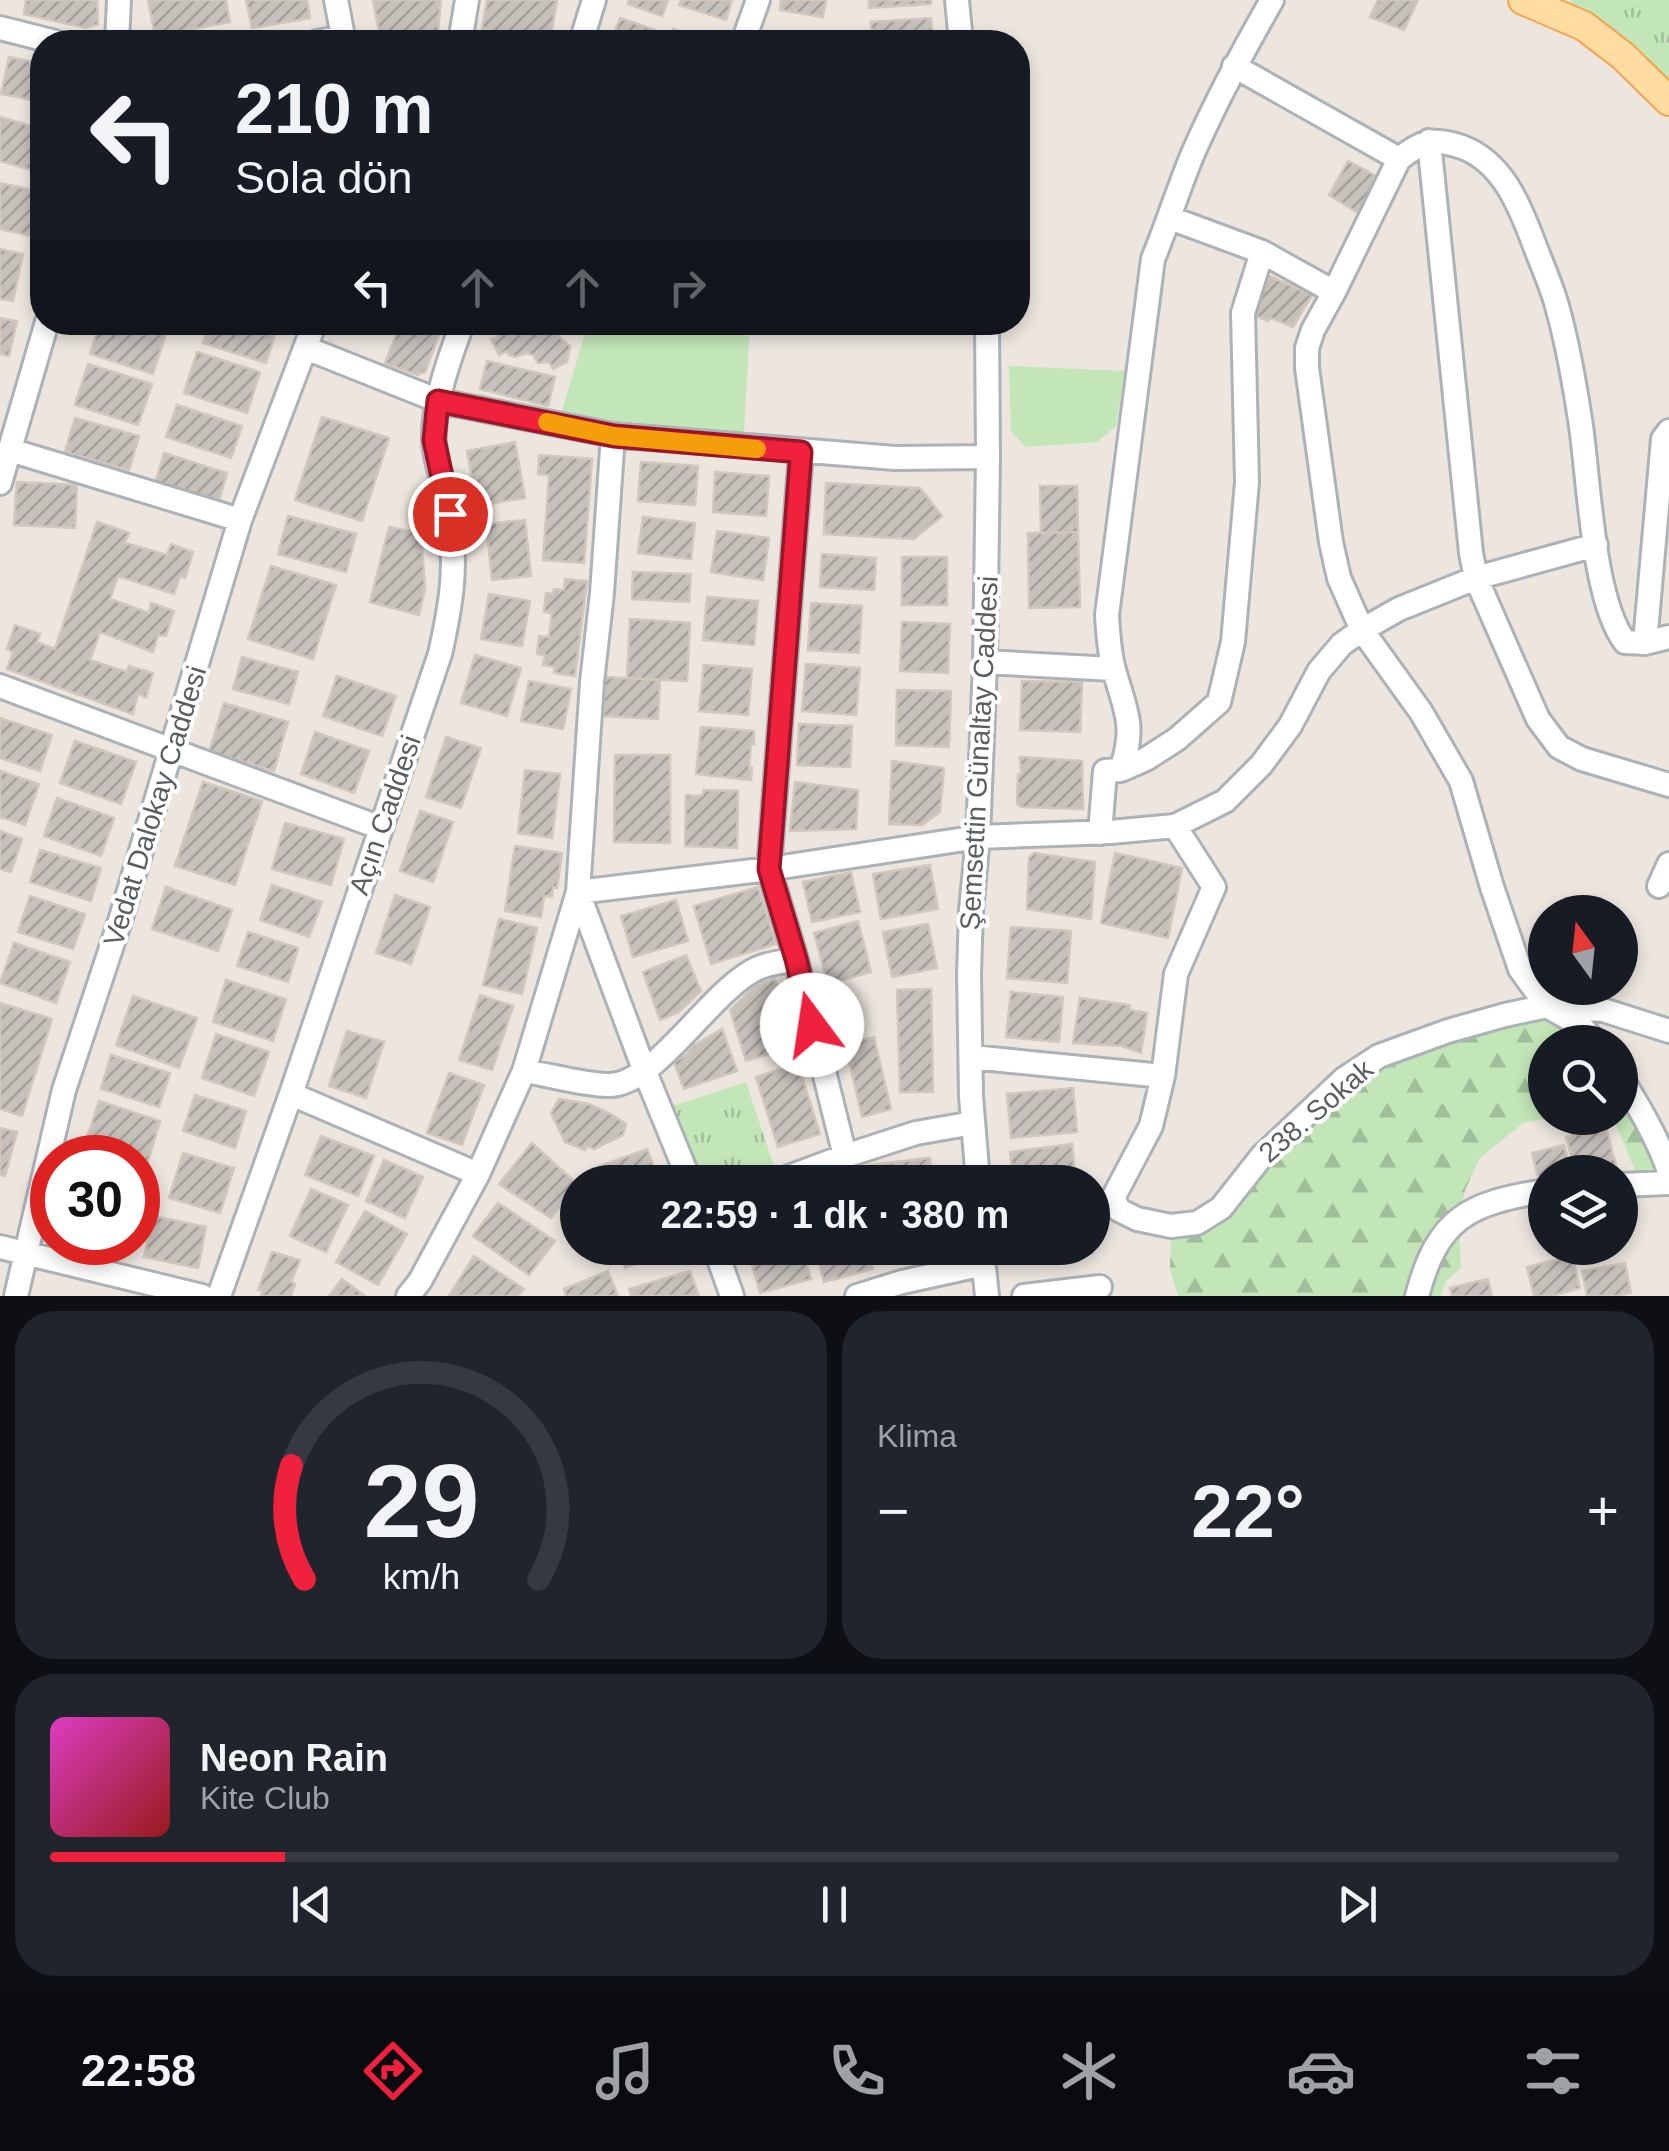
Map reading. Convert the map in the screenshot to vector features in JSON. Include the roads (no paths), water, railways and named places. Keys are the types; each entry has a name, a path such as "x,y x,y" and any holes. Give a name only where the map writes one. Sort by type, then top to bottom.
{"main road":[{"path":"1523,0 1584,26 1623,56 1669,101"}],"street":[{"path":"118,30 119,0"},
{"path":"336,0 342,30"},
{"path":"462,30 467,0"},
{"path":"585,30 594,0"},
{"path":"747,30 758,0"},
{"path":"957,0 961,30"},
{"path":"1121,770 1129,746 1128,721 1108,640 1109,596 1153,259 1192,156 1234,66 1272,0"},
{"path":"0,28 30,36"},
{"path":"1234,66 1400,159"},
{"path":"1429,140 1470,552 1476,578 1538,719 1559,747 1582,758 1669,784"},
{"path":"1578,1025 1546,1006 1520,970 1460,780 1421,712 1362,630 1339,578 1330,542 1306,348 1400,159 1416,146 1429,140 1451,143 1486,159 1523,215 1556,303 1568,350 1596,545 1615,628 1625,642 1645,643 1669,636"},
{"path":"1170,218 1262,252 1334,292"},
{"path":"1100,832 1105,771 1121,770 1146,760 1177,740 1219,702 1232,642 1247,482 1243,313 1262,252"},
{"path":"0,484 42,335"},
{"name":"Vedat Dalokay Caddesi","path":"16,1296 64,1090 120,921 240,520 310,335"},
{"name":"Açın Caddesi","path":"219,1296 440,654 452,604 454,560 450,514 434,440 438,401 459,335"},
{"name":"Şemsettin Günaltay Caddesi","path":"977,1165 971,1056 971,910 986,662 987,335"},
{"path":"306,348 438,401 614,436 895,458 988,457"},
{"path":"1645,643 1663,439 1669,431"},
{"path":"408,1296 478,1174 524,1070 578,892 590,700 614,436"},
{"path":"10,450 240,520"},
{"path":"801,452 769,869 796,959 844,1156"},
{"path":"578,892 769,869 978,837 1175,826 1225,801 1261,765 1290,726 1319,672 1342,644 1362,630 1399,609 1476,578 1596,545"},
{"path":"986,662 1114,669"},
{"path":"0,686 381,828"},
{"path":"971,1056 1163,1076 1176,974 1214,887 1175,826"},
{"path":"1659,886 1669,864"},
{"path":"578,892 683,1165"},
{"path":"524,1070 609,1085 630,1082 743,978 759,968 796,959"},
{"name":"238. Sokak","path":"1163,1076 1151,1126 1112,1198 1119,1210 1171,1226 1196,1222 1220,1208 1262,1156 1344,1079 1379,1056 1448,1031 1546,1006 1603,1010 1669,1031"},
{"path":"290,1094 478,1174"},
{"path":"1638,1106 1669,1171"},
{"path":"820,1165 916,1133 973,1123"},
{"path":"1638,1184 1669,1183"},
{"path":"1417,1296 1434,1252 1464,1214 1484,1204 1528,1194"},
{"path":"0,1247 202,1296"},
{"path":"721,1265 732,1296"},
{"path":"857,1296 955,1265"},
{"path":"984,1265 987,1296"},
{"path":"1024,1296 1100,1287"}]}
